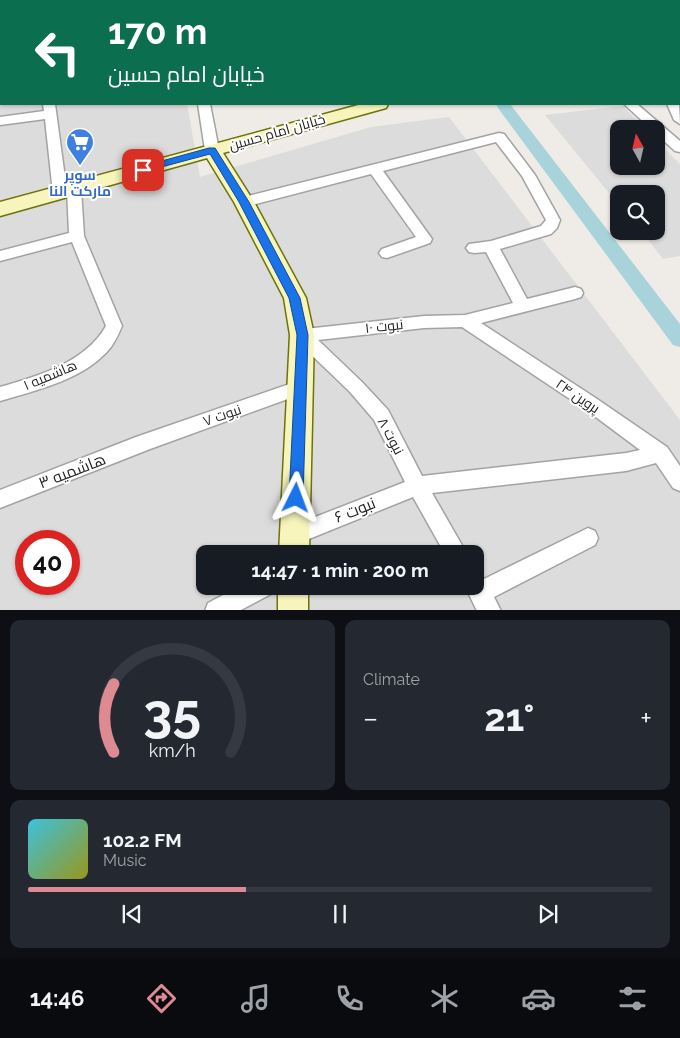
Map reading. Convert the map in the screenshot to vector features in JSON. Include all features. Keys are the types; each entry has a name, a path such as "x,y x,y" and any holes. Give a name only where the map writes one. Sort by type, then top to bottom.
{"street":[{"path":"204,105 212,150 244,202 295,298 302,335 294,544"},
{"name":"خیابان امام حسین","path":"0,209 376,105"},
{"path":"631,105 680,148"},
{"path":"673,105 680,120"},
{"path":"0,121 49,109 77,236 0,256"},
{"path":"244,202 500,137 528,175 553,220 552,225 546,230 491,246 474,248"},
{"path":"374,168 425,238 387,253"},
{"name":"۱ هاشمیه","path":"0,394 22,388 79,364 104,342 114,326 77,236"},
{"path":"491,246 524,306"},
{"name":"نبوت ۱۰","path":"302,335 424,322 465,321 575,293"},
{"name":"پروین ۲۴","path":"465,321 591,404 660,453 680,482"},
{"name":"نبوت ۸","path":"302,335 381,415 417,486 452,545"},
{"name":"نبوت ۷","path":"143,443 301,387"},
{"name":"هاشمیه ۳","path":"0,499 143,443"},
{"name":"نبوت ۶","path":"294,544 417,486 626,462 660,453"},
{"path":"481,596 588,538"},
{"path":"216,610 245,595"},
{"path":"293,595 293,610"}],"shaded area":[{"path":"0,105 187,105 200,177 371,127 449,117 680,420 680,610 0,610"},
{"path":"623,106 636,120 610,120 610,175 665,175 665,149 680,164 680,256 663,259 648,240 665,240 665,185 610,185 610,194 545,115"}],"waterway":[{"path":"503,105 680,339"}],"place":[{"name":"سوپر مارکت النا","path":"80,166"}],"route":[{"path":"143,170 212,150 244,202 295,298 302,335 296,498"}]}
